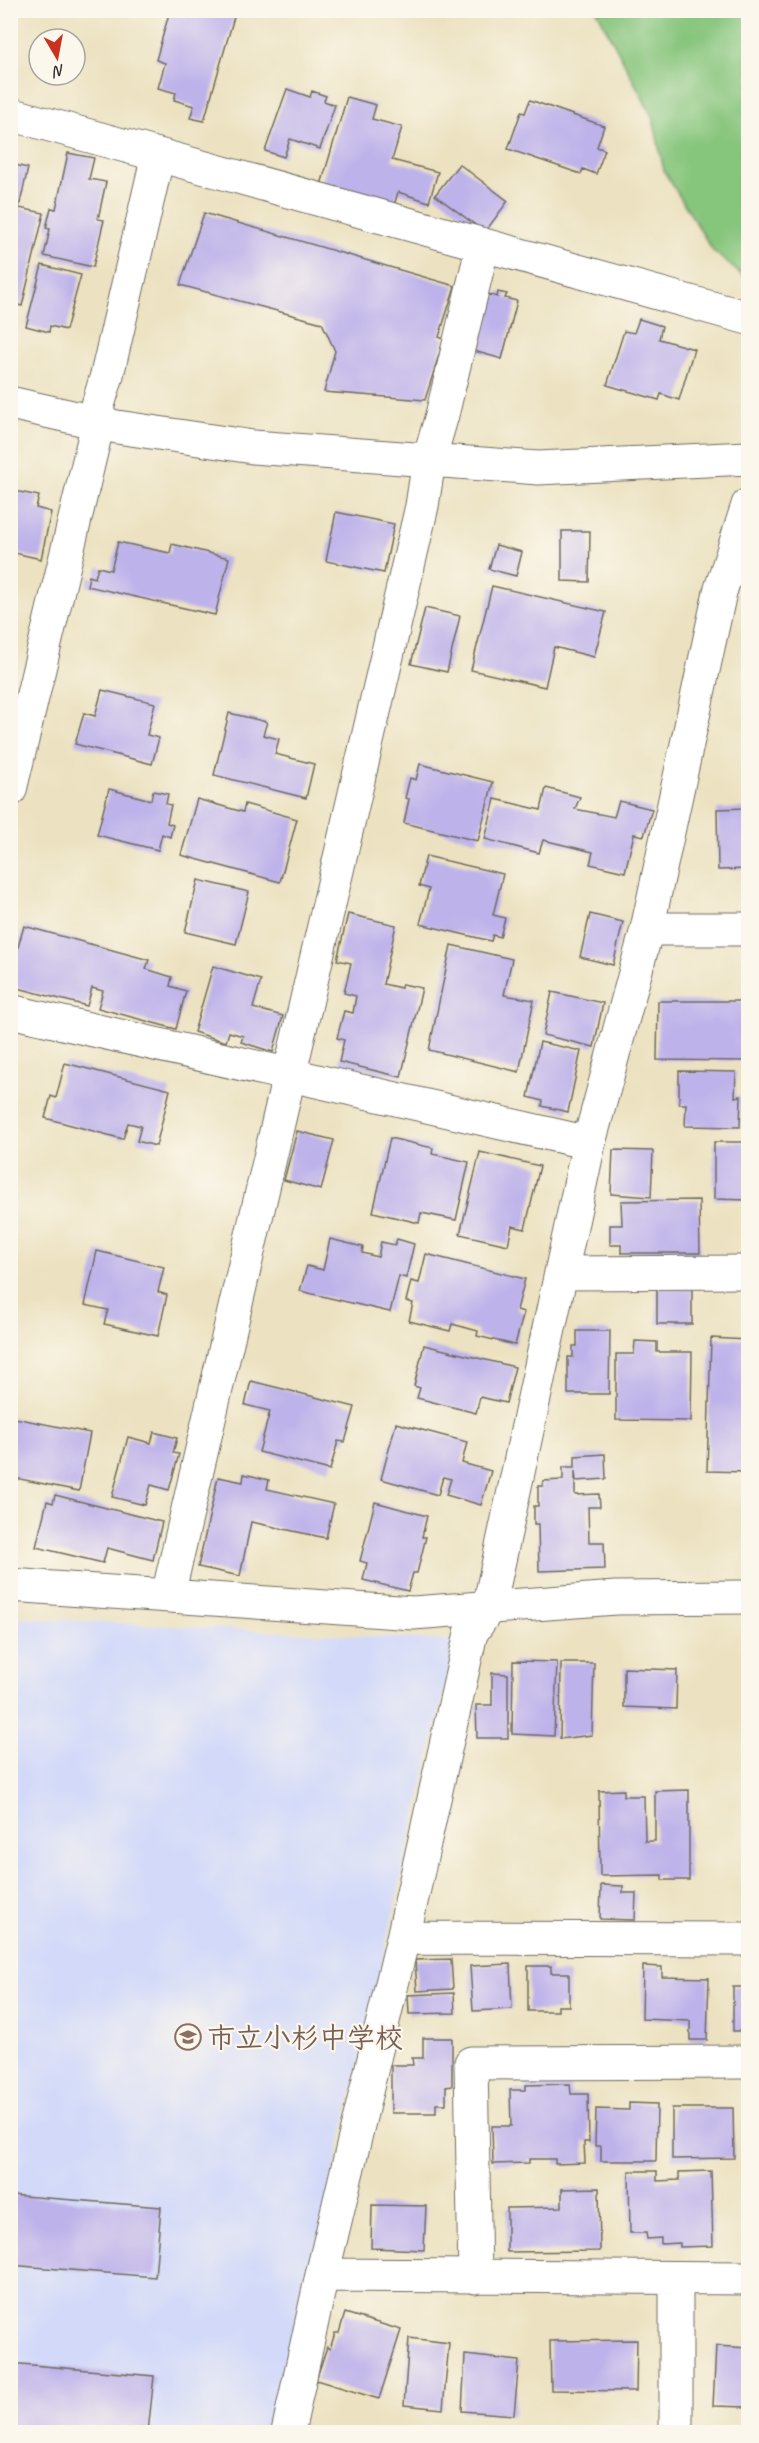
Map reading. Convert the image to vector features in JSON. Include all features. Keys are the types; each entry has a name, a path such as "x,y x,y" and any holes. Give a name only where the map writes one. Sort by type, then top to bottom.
{"street":[{"path":"10,114 748,318"},
{"path":"10,790 158,155"},
{"path":"168,1595 422,506 429,460 483,244"},
{"path":"10,403 96,422 253,447 538,468 748,458"},
{"path":"288,2433 322,2275 403,1938 471,1633 489,1607 589,1143 734,592 748,506"},
{"path":"647,929 748,929"},
{"path":"10,1011 589,1143"},
{"path":"562,1273 748,1272"},
{"path":"10,1585 413,1613 616,1598 748,1597"},
{"path":"403,1938 748,1939"},
{"path":"475,2277 471,2063 748,2062"},
{"path":"322,2275 748,2278"},
{"path":"676,2278 676,2433"}],"shaded area":[{"name":"市立小杉中学校","path":"10,1617 456,1641 274,2432 11,2432"}],"green space":[{"path":"597,11 748,11 748,280 713,251 664,171 653,118"}],"building":[{"path":"170,10 236,10 204,121 190,118 194,106 174,100 176,93 158,88 165,63 156,60"},
{"path":"287,89 310,97 312,91 326,96 324,101 335,105 320,149 290,139 284,157 265,151"},
{"path":"347,97 376,105 372,119 402,127 392,160 438,172 429,202 398,192 394,206 321,185"},
{"path":"530,100 604,126 597,147 605,150 596,174 583,169 581,174 508,149 521,112 525,113"},
{"path":"68,153 94,158 89,179 106,182 98,219 104,220 93,267 44,256 50,229 46,228 51,208 56,209"},
{"path":"10,164 28,168 19,208 44,213 22,306 10,303"},
{"path":"459,164 508,201 485,232 435,195"},
{"path":"204,213 455,286 439,337 444,339 425,400 324,392 335,351 322,323 180,285"},
{"path":"42,265 81,275 66,330 50,326 49,332 26,326"},
{"path":"498,292 507,294 505,298 517,301 502,359 474,351 488,294 497,297"},
{"path":"639,319 662,326 659,339 694,349 679,400 661,394 659,400 607,385 624,331 634,333"},
{"path":"10,490 39,496 36,508 51,512 41,559 10,552"},
{"path":"336,512 394,524 384,573 326,561"},
{"path":"562,531 590,531 589,582 562,581"},
{"path":"118,542 170,553 172,544 229,558 215,615 87,586 89,576 95,578 98,567 111,570"},
{"path":"496,545 522,552 516,576 489,569"},
{"path":"492,586 606,612 594,657 554,647 545,687 471,670"},
{"path":"425,608 460,616 447,672 411,664"},
{"path":"102,690 155,703 147,735 159,738 152,764 75,744 84,713 95,716"},
{"path":"229,713 267,722 263,735 279,739 275,754 314,764 306,798 214,775"},
{"path":"420,764 493,782 478,841 404,823 409,799 405,798 410,778 416,780"},
{"path":"546,788 580,797 575,809 614,817 619,801 652,809 644,836 634,834 625,872 590,864 593,852 543,840 539,853 485,839 495,799 541,810"},
{"path":"109,789 151,800 153,791 168,794 166,804 171,805 167,823 173,825 170,837 162,834 158,850 97,835"},
{"path":"197,799 243,812 245,804 297,819 280,882 181,855"},
{"path":"748,808 748,869 718,870 717,809"},
{"path":"426,856 503,874 493,915 505,918 500,937 493,935 491,941 420,924 429,889 419,886"},
{"path":"198,880 249,892 236,944 185,932"},
{"path":"348,914 396,925 383,984 401,988 402,984 422,988 401,1077 339,1062 344,1040 337,1038 344,1011 353,1013 356,996 344,993 351,963 337,960"},
{"path":"590,914 623,922 613,965 580,957"},
{"path":"24,926 149,960 146,969 172,977 170,986 186,991 176,1029 98,1008 103,991 92,988 87,1006 10,986 10,975"},
{"path":"451,945 512,959 504,995 534,1000 519,1072 429,1050"},
{"path":"213,966 261,980 253,1008 283,1016 273,1052 241,1042 243,1036 229,1032 226,1042 194,1032"},
{"path":"552,992 603,1003 594,1047 543,1035"},
{"path":"658,1001 748,1001 748,1061 657,1060"},
{"path":"540,1042 581,1051 568,1112 542,1106 543,1101 528,1097"},
{"path":"65,1063 170,1090 156,1146 137,1141 141,1126 128,1123 123,1139 45,1118 51,1096 56,1098"},
{"path":"679,1071 736,1072 735,1097 741,1096 740,1127 685,1126 686,1104 679,1104"},
{"path":"297,1131 334,1140 321,1190 284,1180"},
{"path":"390,1138 433,1148 432,1154 469,1162 456,1220 421,1213 419,1223 373,1212"},
{"path":"714,1142 748,1142 748,1200 714,1199"},
{"path":"613,1150 653,1151 651,1197 611,1194"},
{"path":"480,1152 540,1166 525,1229 512,1226 508,1245 460,1234"},
{"path":"699,1200 700,1253 621,1253 621,1245 610,1245 610,1225 622,1225 621,1201"},
{"path":"330,1239 363,1247 362,1253 378,1257 381,1242 395,1245 397,1239 414,1244 406,1278 399,1276 390,1312 300,1291 307,1266 323,1270"},
{"path":"97,1251 164,1267 158,1292 167,1295 158,1336 104,1324 108,1310 85,1305"},
{"path":"426,1254 525,1279 517,1310 524,1312 515,1345 477,1336 478,1331 452,1324 450,1331 409,1321 413,1303 406,1301 411,1281 419,1283"},
{"path":"657,1288 692,1288 692,1324 657,1324"},
{"path":"577,1331 610,1331 609,1394 568,1394 568,1357 573,1357 573,1346 577,1346"},
{"path":"711,1338 748,1340 748,1472 707,1471"},
{"path":"635,1341 657,1342 657,1352 692,1352 691,1421 616,1420 616,1354 634,1354"},
{"path":"424,1345 515,1367 506,1403 480,1397 476,1413 417,1398 420,1388 414,1386"},
{"path":"251,1381 355,1407 345,1442 338,1441 330,1470 259,1452 270,1411 245,1405"},
{"path":"10,1417 90,1433 79,1491 10,1477"},
{"path":"396,1423 467,1442 462,1463 491,1471 481,1505 446,1495 451,1479 443,1477 438,1495 381,1479"},
{"path":"154,1432 177,1438 173,1453 179,1454 169,1490 151,1485 145,1505 112,1497 128,1437 151,1443"},
{"path":"605,1454 606,1479 576,1481 575,1471 575,1495 599,1494 600,1507 588,1507 589,1542 604,1542 605,1569 539,1571 538,1524 534,1524 534,1506 538,1506 538,1486 543,1486 543,1481 563,1480 563,1467 575,1467 575,1456"},
{"path":"244,1474 269,1480 267,1489 334,1504 326,1538 251,1522 240,1576 198,1567 218,1477 243,1482"},
{"path":"55,1495 162,1522 153,1560 107,1548 103,1563 36,1547 47,1501 53,1503"},
{"path":"375,1502 427,1516 422,1537 426,1537 417,1573 413,1573 408,1591 363,1580 367,1563 360,1561"},
{"path":"513,1661 557,1662 554,1736 512,1734"},
{"path":"561,1663 594,1663 592,1735 560,1739"},
{"path":"624,1668 677,1670 676,1709 624,1707"},
{"path":"492,1673 508,1674 508,1738 477,1738 476,1705 492,1705"},
{"path":"624,1790 624,1796 644,1796 645,1841 655,1841 655,1791 689,1790 689,1880 662,1880 662,1875 600,1876 599,1791"},
{"path":"601,1885 623,1886 623,1893 636,1893 635,1920 600,1919"},
{"path":"451,1959 453,1989 417,1991 415,1960"},
{"path":"745,1961 748,1961 748,2031 733,2031 733,1987 745,1987"},
{"path":"510,1964 512,2009 473,2011 470,1966"},
{"path":"528,1966 551,1966 551,1973 569,1973 569,2006 558,2006 558,2011 528,2011"},
{"path":"643,1966 662,1967 662,1977 709,1978 707,2040 690,2040 690,2021 642,2019"},
{"path":"454,1993 455,2013 409,2014 408,1995"},
{"path":"423,2038 452,2038 452,2086 446,2087 446,2104 436,2104 436,2113 391,2113 391,2065 413,2065 412,2058 423,2058"},
{"path":"570,2084 571,2094 588,2094 589,2142 584,2142 585,2163 555,2164 555,2159 529,2159 529,2163 493,2164 492,2126 511,2126 510,2090 526,2090 526,2085"},
{"path":"629,2103 657,2104 656,2161 601,2161 601,2146 595,2146 596,2109 629,2110"},
{"path":"745,2106 748,2106 748,2163 745,2163"},
{"path":"672,2108 733,2108 734,2158 672,2159"},
{"path":"629,2171 657,2171 657,2181 679,2180 679,2172 711,2171 713,2246 680,2247 680,2243 661,2244 661,2238 647,2239 646,2233 630,2233"},
{"path":"599,2188 600,2251 507,2252 507,2208 562,2207 562,2189"},
{"path":"10,2195 161,2207 155,2277 10,2265"},
{"path":"372,2205 426,2206 424,2250 371,2248"},
{"path":"345,2313 401,2330 379,2399 316,2380 327,2347 330,2349 335,2333 339,2333"},
{"path":"409,2338 449,2343 443,2409 404,2405"},
{"path":"637,2340 636,2391 551,2390 550,2341"},
{"path":"716,2346 748,2348 748,2407 713,2406"},
{"path":"465,2355 519,2361 514,2415 462,2411"},
{"path":"10,2363 154,2376 148,2432 10,2432"}],"place":[{"name":"市立小杉中学校","path":"188,2037"}]}
